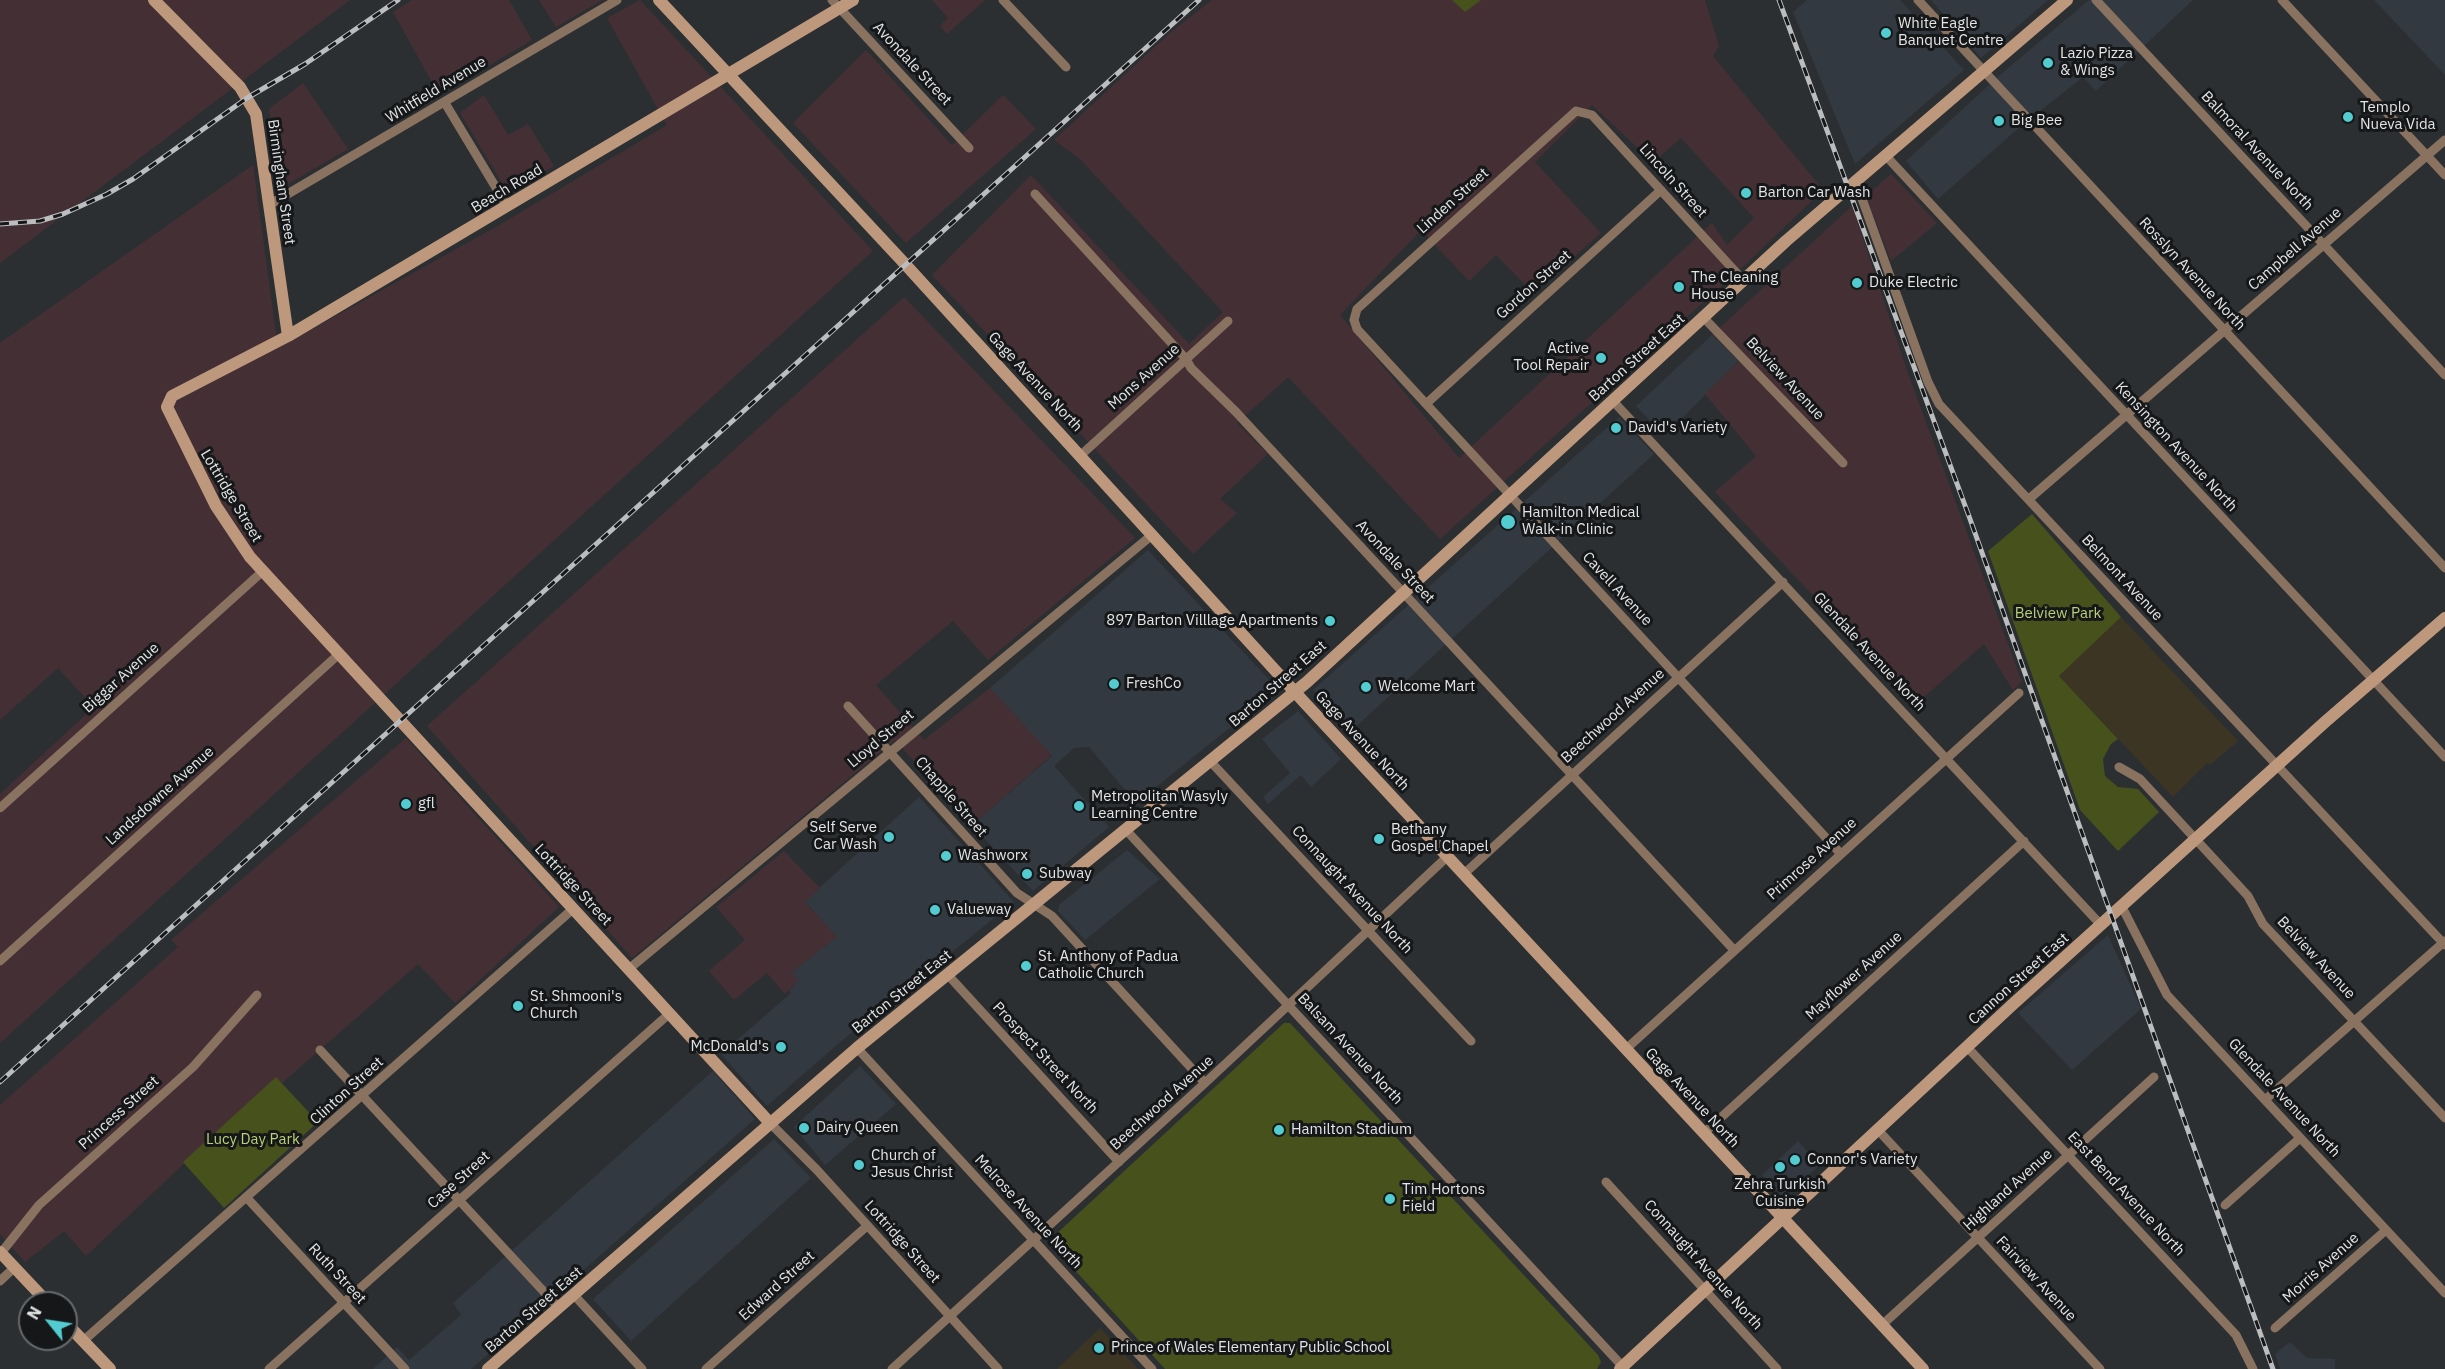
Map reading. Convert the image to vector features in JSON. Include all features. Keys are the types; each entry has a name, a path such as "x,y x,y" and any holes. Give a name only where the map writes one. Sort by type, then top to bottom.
{"main road":[{"name":"Birmingham Street","path":"154,0 227,73 256,114 288,336"},
{"name":"Gage Avenue North","path":"659,0 1923,1369"},
{"name":"Beach Road","path":"172,396 288,336 507,207 836,4 853,0"},
{"name":"Barton Street East","path":"489,1369 857,1048 1296,691 1743,280 2067,0"},
{"name":"Lottridge Street","path":"172,396 167,407 183,443 238,542 770,1123"},
{"name":"Cannon Street East","path":"1622,1368 1877,1129 2372,680 2445,618"},
{"path":"1,1252 37,1291"},
{"path":"78,1336 110,1369"}],"street":[{"name":"Whitfield Avenue","path":"270,205 617,0"},
{"path":"1003,0 1066,67"},
{"name":"Rosslyn Avenue North","path":"1918,0 2445,568"},
{"name":"Balmoral Avenue North","path":"2096,0 2445,375"},
{"path":"2282,0 2445,175"},
{"name":"Avondale Street","path":"836,4 969,148"},
{"path":"445,103 507,207"},
{"name":"Lincoln Street","path":"1576,111 1592,115 1743,280"},
{"name":"Linden Street","path":"1354,316 1365,301 1576,111"},
{"name":"Campbell Avenue","path":"2029,499 2445,140"},
{"name":"Kensington Avenue North","path":"1886,156 2445,757"},
{"name":"Belmont Avenue","path":"1856,182 1928,382 1939,404 2444,943"},
{"name":"Gordon Street","path":"1427,403 1661,190"},
{"name":"Avondale Street","path":"1035,194 1186,359 1191,368 1236,412 1734,950"},
{"name":"Cavell Avenue","path":"1354,316 1357,329 1840,853"},
{"name":"Belview Avenue","path":"1704,318 1843,463"},
{"name":"Mons Avenue","path":"1081,455 1228,321"},
{"name":"Glendale Avenue North","path":"1612,400 2101,925"},
{"name":"Lloyd Street","path":"630,968 1152,535"},
{"name":"Biggar Avenue","path":"0,808 263,571"},
{"name":"Beechwood Avenue","path":"1464,873 1783,582"},
{"name":"Landsdowne Avenue","path":"0,961 339,654"},
{"name":"Primrose Avenue","path":"1626,1049 2019,693"},
{"name":"Chapple Street","path":"848,706 891,750 1017,892 1052,916 1205,1083"},
{"name":"Connaught Avenue North","path":"1210,761 1471,1041"},
{"name":"Belview Avenue","path":"2119,767 2140,779 2248,896 2263,924 2445,1118"},
{"name":"Balsam Avenue North","path":"1126,830 1622,1368"},
{"name":"Mayflower Avenue","path":"1704,1133 2024,841"},
{"name":"Beechwood Avenue","path":"892,1369 1035,1240 1448,856"},
{"name":"Glendale Avenue North","path":"2122,907 2167,994 2445,1293"},
{"name":"Clinton Street","path":"83,1341 363,1097 574,908"},
{"path":"2266,1099 2444,943"},
{"name":"Prospect Street North","path":"948,975 1119,1162"},
{"name":"Princess Street","path":"1,1252 39,1205 193,1066 257,995"},
{"name":"Case Street","path":"269,1369 670,1013"},
{"name":"East Bend Avenue North","path":"1967,1047 2236,1335 2253,1369"},
{"name":"Melrose Avenue North","path":"857,1048 1152,1369"},
{"path":"320,1050 558,1308"},
{"name":"Highland Avenue","path":"1882,1325 2154,1077"},
{"name":"Lottridge Street","path":"770,1123 998,1369"},
{"name":"Fairview Avenue","path":"1877,1129 2100,1369"},
{"path":"2225,1205 2300,1138"},
{"name":"Connaught Avenue North","path":"1606,1182 1777,1369"},
{"name":"Ruth Street","path":"247,1198 405,1369"},
{"name":"Edward Street","path":"706,1369 867,1226"},
{"name":"Morris Avenue","path":"2276,1328 2386,1230"},
{"path":"0,1281 15,1267"},
{"path":"574,1295 642,1369"}],"shaded area":[{"path":"0,0 350,0 0,263"},
{"path":"412,0 509,0 532,40 439,95 393,12"},
{"path":"539,0 602,0 556,27"},
{"path":"640,0 873,251 0,1043 0,794 94,707 58,668 0,720 0,343 253,165 278,348 496,227 667,125 607,18"},
{"path":"932,0 985,0 947,34 940,26 948,18"},
{"path":"1212,0 1705,0 1719,46 1713,56 1823,190 1746,264 1440,539 1288,377 1237,423 1268,454 1220,499 1237,513 1193,554 932,275 1031,175 1189,344 1223,312 1079,158 1054,140 1170,33","holes":["1592,105 1653,162 1681,138 1754,218 1727,245 1712,223 1459,458 1340,315 1421,230 1469,281 1496,255 1533,293 1601,233 1535,162"]},
{"path":"1807,0 1900,0 1964,70 1855,164 1793,12"},
{"path":"1931,0 2048,0 1981,58"},
{"path":"2089,0 2193,0 2096,91 2083,77 2021,126 1938,199 1906,161 2001,74"},
{"path":"2374,0 2445,0 2445,75"},
{"path":"866,50 952,145 1003,95 1036,129 906,243 793,123"},
{"path":"303,83 348,149 281,188 269,109"},
{"path":"484,95 508,135 528,124 554,166 508,193 460,113"},
{"path":"1891,174 1937,223 1891,261 1866,196"},
{"path":"1852,206 1909,376 2022,682 2013,690 1984,644 1916,704 1715,492 1756,456 1705,394 1739,361 1712,335"},
{"path":"904,297 1135,538 988,660 953,621 876,685 924,740 990,688 1052,755 972,825 895,740 632,958 427,726"},
{"path":"1712,335 1739,360 1665,436 1636,406"},
{"path":"1619,417 1654,454 1350,732 1313,690"},
{"path":"1148,550 1274,685 1273,693 1136,803 1089,747 1074,748 1054,766 1109,827 1033,891 972,825 1052,756 990,688"},
{"path":"2121,617 2238,741 2210,765 2207,763 2173,797 2059,676"},
{"path":"1298,711 1341,759 1311,787 1301,775 1268,804 1263,797 1290,773 1262,739"},
{"path":"406,738 559,907 455,1003 418,964 282,1083 276,1077 86,1256 64,1231 25,1262 0,1234 0,1105 178,947 171,940"},
{"path":"919,797 1014,902 839,1043 767,1106 721,1054 791,993 789,991 797,981 791,973 836,937 805,901"},
{"path":"1127,850 1160,879 1085,940 1058,911 1059,905"},
{"path":"784,851 820,888 805,902 837,937 792,972 798,981 785,994 767,973 734,1000 709,971 745,940 716,907"},
{"path":"2108,935 2141,1009 2072,1070 2018,1013"},
{"path":"860,1066 896,1104 825,1165 794,1127"},
{"path":"713,1071 755,1119 471,1369 373,1369 397,1347 409,1360 461,1315 453,1303"},
{"path":"774,1139 811,1178 631,1341 593,1299"},
{"path":"1798,1141 1820,1165 1783,1197 1762,1175"},
{"name":"Prince of Wales Elementary Public School","path":"1100,1328 1138,1369 1057,1369"},
{"path":"2290,1342 2307,1358 2335,1359 2335,1369 2280,1369 2275,1354"}],"green space":[{"path":"1452,0 1481,0 1465,12"},
{"name":"Belview Park","path":"2032,514 2121,617 2059,676 2118,739 2111,744 2103,759 2105,776 2118,787 2138,789 2159,812 2118,851 2080,810 1988,551"},
{"name":"Hamilton Stadium","path":"1284,1023 1290,1023 1598,1355 1601,1362 1597,1369 1165,1369 1052,1245 1053,1237"},
{"name":"Lucy Day Park","path":"276,1077 318,1122 224,1208 183,1162"}],"railway":[{"path":"0,224 40,221 63,214 107,194 133,179 247,98 305,64 398,0"},
{"path":"0,1082 1199,0"},
{"path":"1779,0 1970,519 2273,1369"}],"place":[{"name":"White Eagle Banquet Centre","path":"1886,33"},
{"name":"Lazio Pizza & Wings","path":"2048,63"},
{"name":"Templo Nueva Vida","path":"2348,117"},
{"name":"Big Bee","path":"1999,121"},
{"name":"Barton Car Wash","path":"1746,193"},
{"name":"Duke Electric","path":"1857,283"},
{"name":"The Cleaning House","path":"1679,287"},
{"name":"Active Tool Repair","path":"1601,358"},
{"name":"David's Variety","path":"1616,428"},
{"name":"Hamilton Medical Walk-in Clinic","path":"1508,522"},
{"name":"897 Barton Villlage Apartments","path":"1330,621"},
{"name":"FreshCo","path":"1114,684"},
{"name":"Welcome Mart","path":"1366,687"},
{"name":"gfl","path":"406,804"},
{"name":"Metropolitan Wasyly Learning Centre","path":"1079,806"},
{"name":"Self Serve Car Wash","path":"889,837"},
{"name":"Bethany Gospel Chapel","path":"1379,839"},
{"name":"Washworx","path":"946,856"},
{"name":"Subway","path":"1027,874"},
{"name":"Valueway","path":"935,910"},
{"name":"St. Anthony of Padua Catholic Church","path":"1026,966"},
{"name":"St. Shmooni's Church","path":"518,1006"},
{"name":"McDonald's","path":"781,1047"},
{"name":"Dairy Queen","path":"804,1128"},
{"name":"Hamilton Stadium","path":"1279,1130"},
{"name":"Connor's Variety","path":"1795,1160"},
{"name":"Church of Jesus Christ","path":"859,1165"},
{"name":"Zehra Turkish Cuisine","path":"1780,1167"},
{"name":"Tim Hortons Field","path":"1390,1199"},
{"name":"Prince of Wales Elementary Public School","path":"1099,1348"}]}
